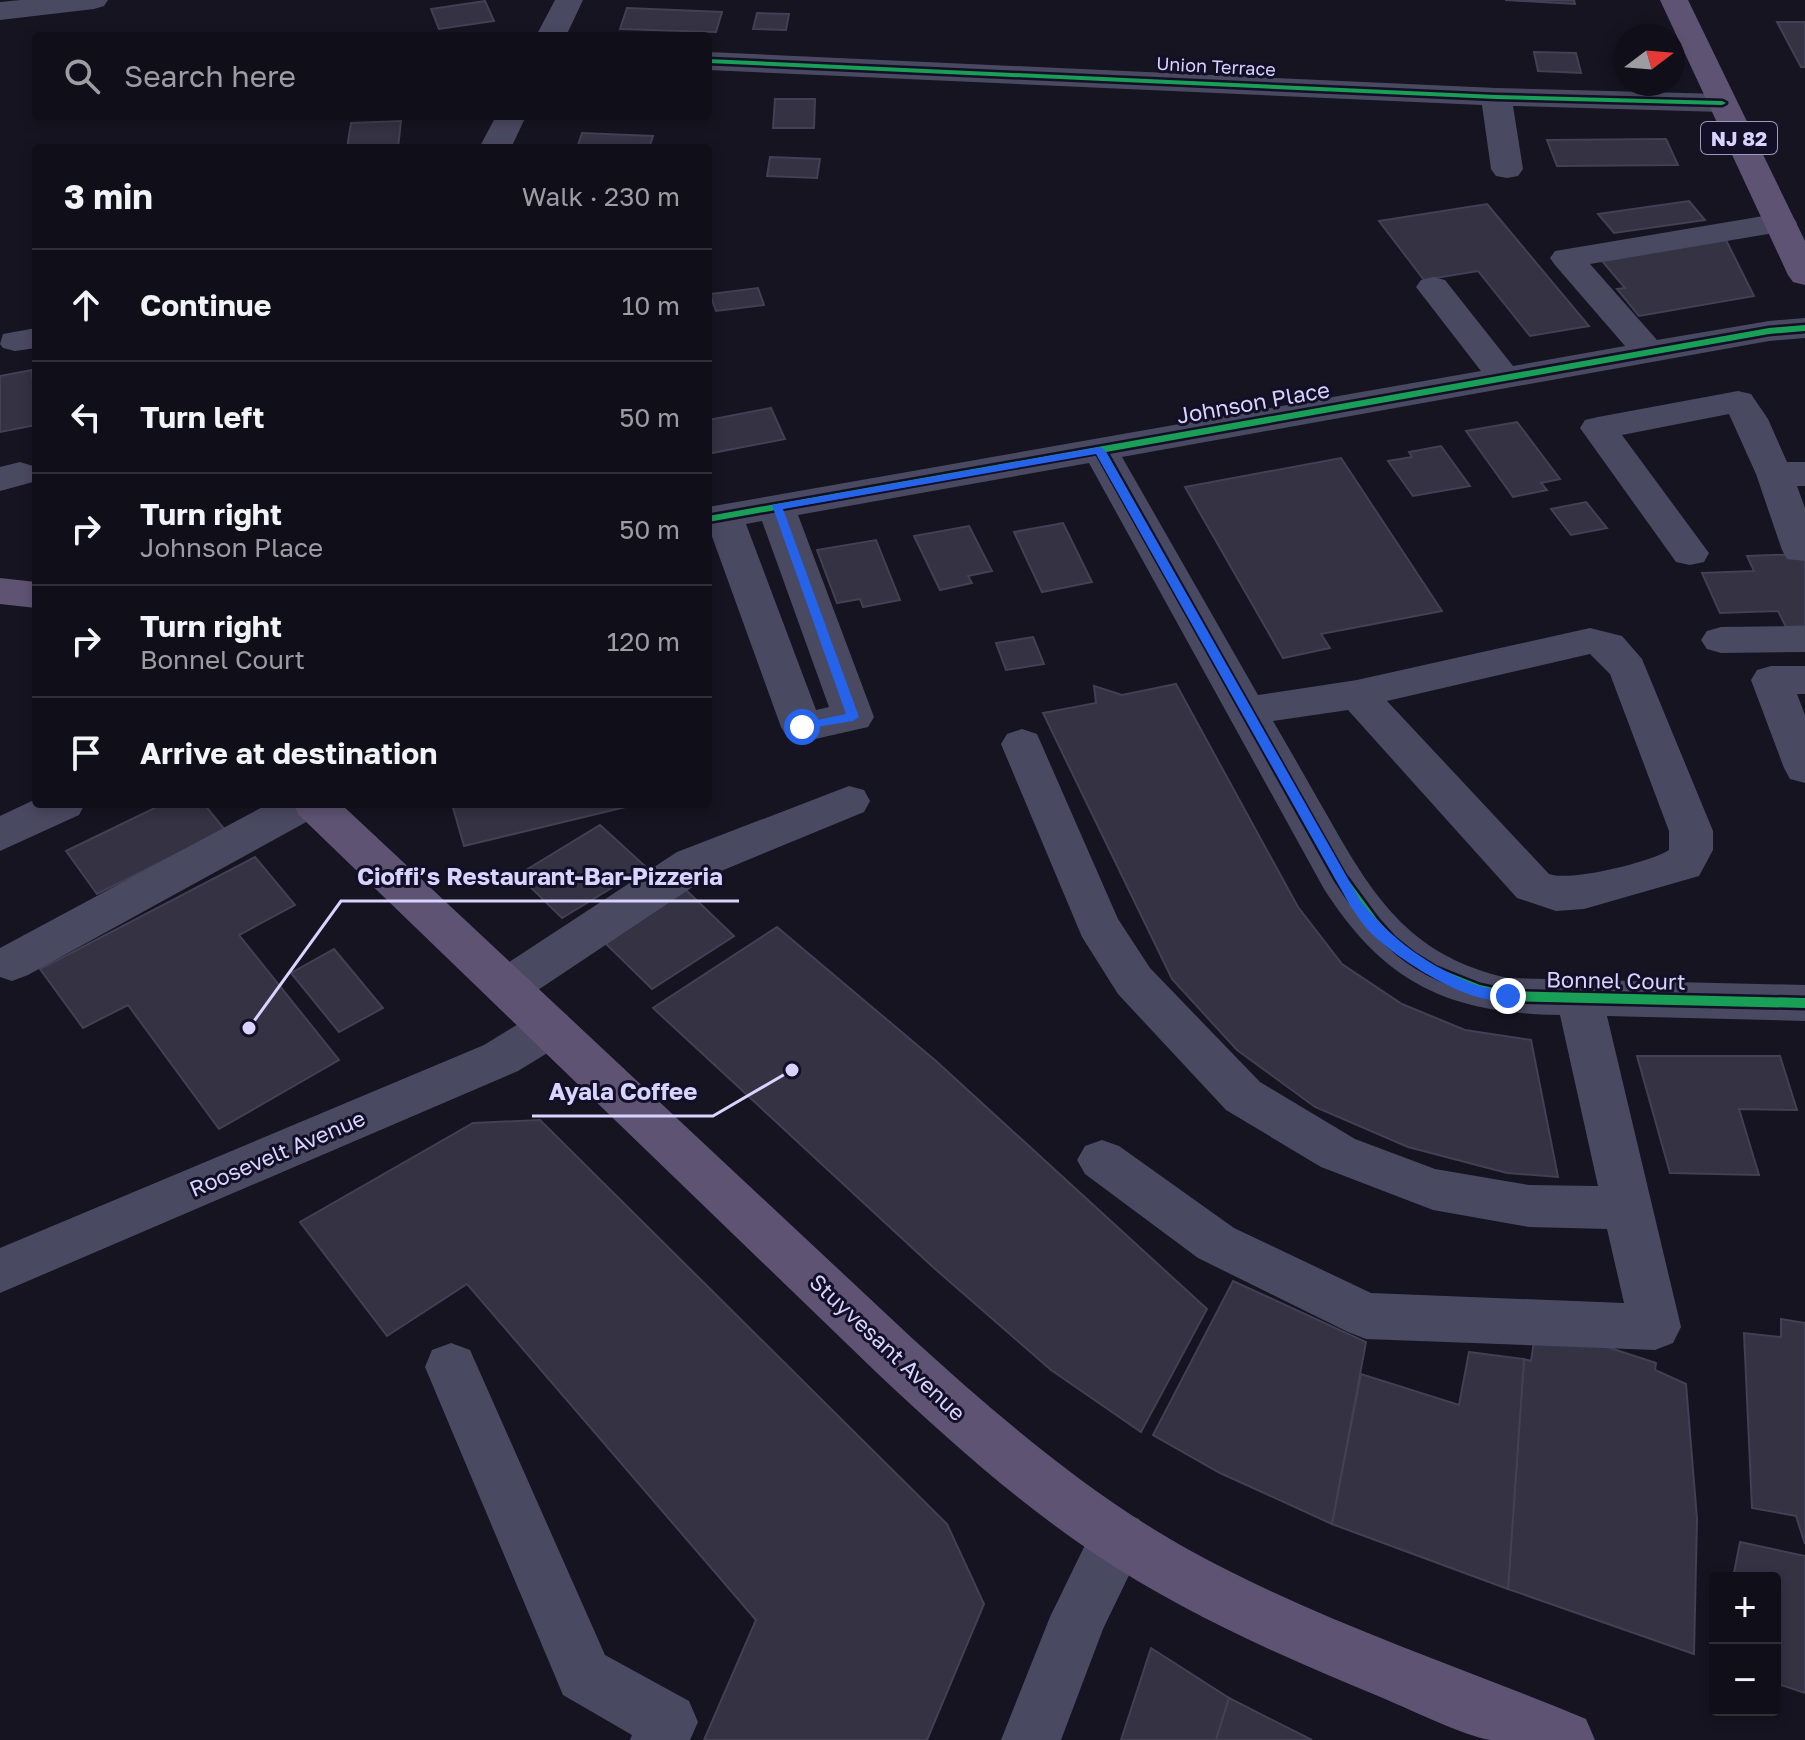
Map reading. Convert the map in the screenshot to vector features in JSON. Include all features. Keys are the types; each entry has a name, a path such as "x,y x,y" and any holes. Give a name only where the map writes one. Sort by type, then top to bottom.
{"main road":[{"name":"NJ 82","path":"1674,0 1805,275"},
{"name":"Stuyvesant Avenue","path":"318,808 950,1406 1064,1499 1119,1538 1198,1583 1325,1643 1565,1740"}],"street":[{"path":"0,11 94,0"},
{"path":"553,32 569,0"},
{"name":"Union Terrace","path":"712,61 1496,97 1722,103"},
{"path":"1496,97 1507,169"},
{"path":"497,144 509,120"},
{"path":"1669,415 1635,354 1567,258 1781,223"},
{"path":"1433,287 1504,378"},
{"name":"Johnson Place","path":"716,517 1635,354 1769,331 1805,328"},
{"path":"1690,553 1598,428 1738,402 1789,474 1801,550"},
{"name":"Bonnel Court","path":"1100,450 1356,904 1374,928 1395,947 1432,971 1476,991 1508,996 1805,1003"},
{"path":"716,517 738,553 802,727 853,717 776,507"},
{"path":"738,553 790,544"},
{"path":"1721,640 1805,639"},
{"path":"1247,711 1357,694 1590,641 1608,646 1628,669 1691,831 1691,850 1683,864 1584,892 1556,894 1533,886 1357,694"},
{"path":"1805,680 1771,680 1805,768"},
{"path":"1022,744 1098,925 1134,981 1243,1096 1338,1153 1433,1189 1529,1206 1628,1208"},
{"path":"507,987 693,864 849,801"},
{"path":"0,835 56,808"},
{"path":"12,963 297,808"},
{"path":"1102,1160 1216,1243 1366,1316 1655,1327 1580,999"},
{"name":"Roosevelt Avenue","path":"0,1271 498,1059 550,1028"},
{"path":"451,1367 584,1675 668,1722 660,1740"},
{"path":"1031,1740 1091,1586 1119,1538"}],"building":[{"path":"1505,0 1574,0 1575,4"},
{"path":"485,1 494,21 439,29 431,9"},
{"path":"627,8 722,12 716,32 620,29"},
{"path":"757,13 789,14 786,30 753,29"},
{"path":"1777,22 1805,22 1805,67 1801,67"},
{"path":"1534,52 1576,53 1581,73 1538,71"},
{"path":"775,99 815,99 814,128 773,128"},
{"path":"401,121 398,144 348,144 351,123"},
{"path":"582,133 653,136 650,144 578,144"},
{"path":"1666,139 1678,165 1557,166 1547,140"},
{"path":"770,157 820,159 817,178 767,176"},
{"path":"1689,201 1705,220 1614,233 1598,214"},
{"path":"1487,204 1589,326 1530,336 1478,271 1424,280 1379,221"},
{"path":"1726,240 1754,296 1639,316 1617,289 1625,288 1602,261"},
{"path":"758,288 764,305 716,311 712,294"},
{"path":"32,370 32,426 0,432 0,376"},
{"path":"771,408 785,439 712,453 712,419"},
{"path":"1517,422 1560,479 1541,483 1547,490 1513,497 1466,431"},
{"path":"1441,446 1470,486 1413,496 1388,461 1412,457 1409,452"},
{"path":"1341,458 1442,611 1321,634 1330,648 1283,658 1185,487"},
{"path":"1586,502 1607,528 1571,535 1551,509"},
{"path":"1063,523 1092,582 1042,592 1014,532"},
{"path":"969,526 992,571 968,576 972,583 940,590 914,536"},
{"path":"876,540 900,600 863,607 860,599 837,603 817,550"},
{"path":"1805,554 1805,626 1786,627 1778,611 1720,613 1702,573 1754,571 1747,556"},
{"path":"1033,637 1044,664 1006,670 996,643"},
{"path":"1176,684 1298,907 1342,964 1402,1004 1465,1030 1531,1040 1558,1177 1507,1173 1408,1147 1315,1107 1237,1050 1172,979 1043,713 1096,703 1094,686 1122,695"},
{"path":"155,808 207,808 225,830 97,894 66,851"},
{"path":"453,808 621,808 464,846"},
{"path":"600,825 646,867 562,918 518,875"},
{"path":"255,857 295,905 239,935 339,1060 219,1129 128,1005 83,1028 40,969"},
{"path":"686,890 734,936 652,989 603,941"},
{"path":"777,927 936,1061 1207,1309 1141,1432 1051,1370 934,1268 653,1008"},
{"path":"334,949 383,1008 339,1032 291,973"},
{"path":"1637,1056 1780,1056 1797,1110 1739,1109 1759,1175 1670,1173"},
{"path":"540,1120 947,1524 984,1604 927,1740 704,1740 756,1620 467,1284 387,1336 300,1222 473,1123"},
{"path":"1233,1281 1366,1342 1332,1524 1220,1473 1153,1435"},
{"path":"1781,1319 1805,1323 1805,1544 1796,1516 1752,1508 1744,1333 1781,1337"},
{"path":"1564,1333 1656,1363 1655,1370 1686,1384 1697,1519 1694,1654 1508,1589 1524,1359 1531,1361 1535,1335"},
{"path":"1469,1352 1524,1359 1508,1589 1332,1524 1361,1374 1459,1405"},
{"path":"1740,1542 1805,1556 1805,1693 1781,1685 1781,1572 1734,1572"},
{"path":"1151,1648 1229,1698 1216,1740 1121,1740"},
{"path":"1229,1698 1312,1740 1216,1740"}],"cycle path":[{"path":"712,61 1496,97 1722,103"},
{"path":"712,518 1769,331 1805,328"},
{"path":"1100,450 1340,877 1372,923 1409,957 1454,981 1508,996 1805,1003"}],"place":[{"name":"Cioffi’s Restaurant-Bar-Pizzeria","path":"249,1028"},
{"name":"Ayala Coffee","path":"792,1070"}],"route":[{"path":"802,727 853,717 776,507 1100,450 1356,904 1374,928 1422,966 1476,991 1508,996"}]}
